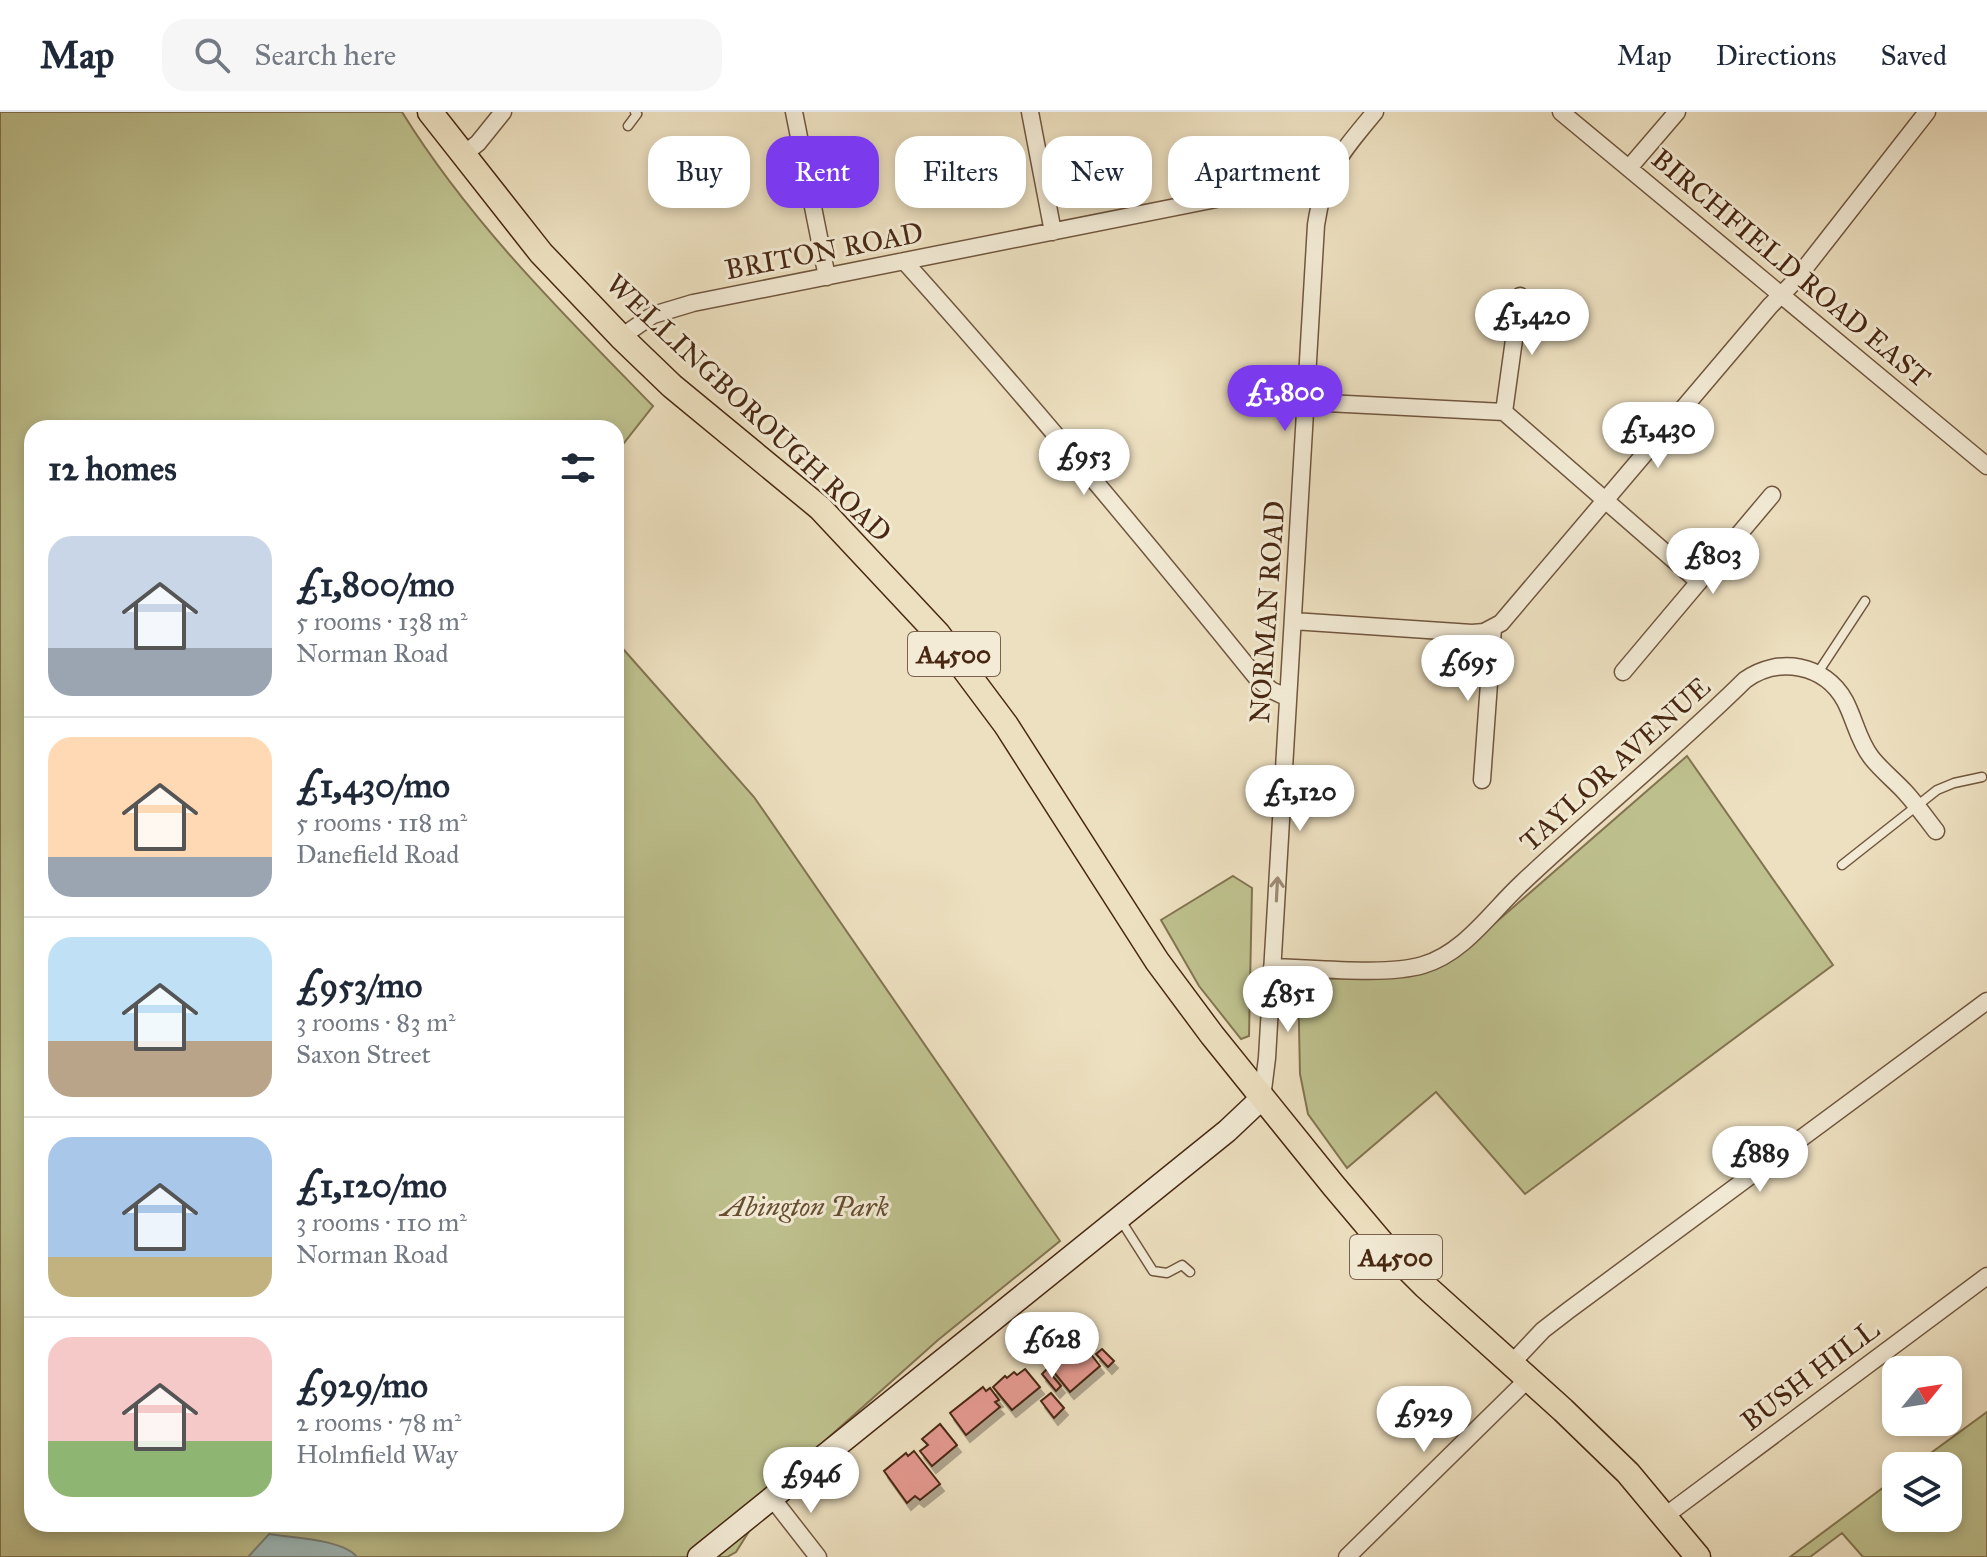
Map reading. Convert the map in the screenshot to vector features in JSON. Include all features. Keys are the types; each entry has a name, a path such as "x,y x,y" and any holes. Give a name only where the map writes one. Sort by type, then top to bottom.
{"main road":[{"name":"WELLINGBOROUGH ROAD","path":"430,112 541,253 621,337 672,386 820,508 938,634 1006,725 1157,961 1262,1098 1382,1243 1628,1473 1698,1557"}],"street":[{"path":"463,155 478,143 503,112"},
{"path":"794,112 827,277"},
{"path":"1030,112 1053,232"},
{"name":"NORMAN ROAD","path":"1349,143 1375,112"},
{"name":"BIRCHFIELD ROAD EAST","path":"1561,112 1987,466"},
{"path":"1629,168 1677,112"},
{"path":"1293,621 1472,633 1493,628 1512,611 1794,282 1927,112"},
{"name":"BRITON ROAD","path":"621,337 640,321 670,308 1173,208"},
{"name":"NORMAN ROAD","path":"1262,1098 1316,225 1320,208"},
{"path":"904,261 1015,384 1256,677 1271,690 1288,698"},
{"path":"1504,412 1520,296"},
{"path":"1307,402 1504,412 1699,582"},
{"path":"1623,672 1772,495"},
{"path":"1482,780 1493,628"},
{"name":"TAYLOR AVENUE","path":"1272,967 1403,969 1426,964 1447,954 1745,680 1768,667 1793,666 1817,674"},
{"path":"1817,674 1845,700 1868,753 1936,831"},
{"path":"1347,1557 1520,1371 1543,1330 1987,1001"},
{"path":"699,1557 1227,1131 1262,1098"},
{"name":"BUSH HILL","path":"1665,1516 1987,1276"},
{"path":"772,1498 818,1557"}],"lane":[{"path":"628,126 637,114 635,112"},
{"path":"1817,674 1865,601"},
{"path":"1842,865 1946,786 1982,777"},
{"path":"1119,1218 1153,1271 1167,1273 1182,1265 1190,1272"}],"green space":[{"name":"Abington Park","path":"0,112 402,112 457,191 519,266 653,406 624,443 624,420 24,420 24,1532 624,1532 624,650 754,797 1060,1241 938,1340 782,1479 736,1552 727,1557 0,1557"},
{"path":"1687,756 1833,965 1525,1194 1436,1092 1347,1168 1308,1114 1300,1074 1298,980 1396,976 1471,944"},
{"path":"1233,876 1252,888 1249,1036 1241,1039 1199,986 1161,920"},
{"path":"1987,1412 1987,1557 1863,1557 1842,1533 1810,1557 1790,1557 1882,1488 1882,1532 1962,1532 1962,1452 1932,1452 1954,1436 1962,1436 1962,1430"}],"water":[{"path":"269,1534 329,1543 357,1557 248,1557"}],"building":[{"path":"1075,1323 1092,1342 1088,1346 1082,1341 1077,1345 1066,1332"},
{"path":"1077,1345 1082,1351 1086,1348 1100,1366 1070,1392 1048,1365"},
{"path":"1102,1349 1114,1361 1108,1367 1096,1354"},
{"path":"1025,1369 1040,1387 1012,1410 993,1387 1005,1376 1007,1378 1014,1372 1017,1375"},
{"path":"1047,1369 1061,1386 1056,1391 1042,1374"},
{"path":"983,1387 986,1391 990,1388 1000,1407 966,1435 950,1413"},
{"path":"1051,1393 1064,1408 1054,1418 1041,1401"},
{"path":"940,1424 957,1445 932,1466 920,1451 928,1445 922,1439"},
{"path":"914,1451 940,1484 920,1500 915,1496 907,1503 884,1471 906,1453 908,1456"}]}
